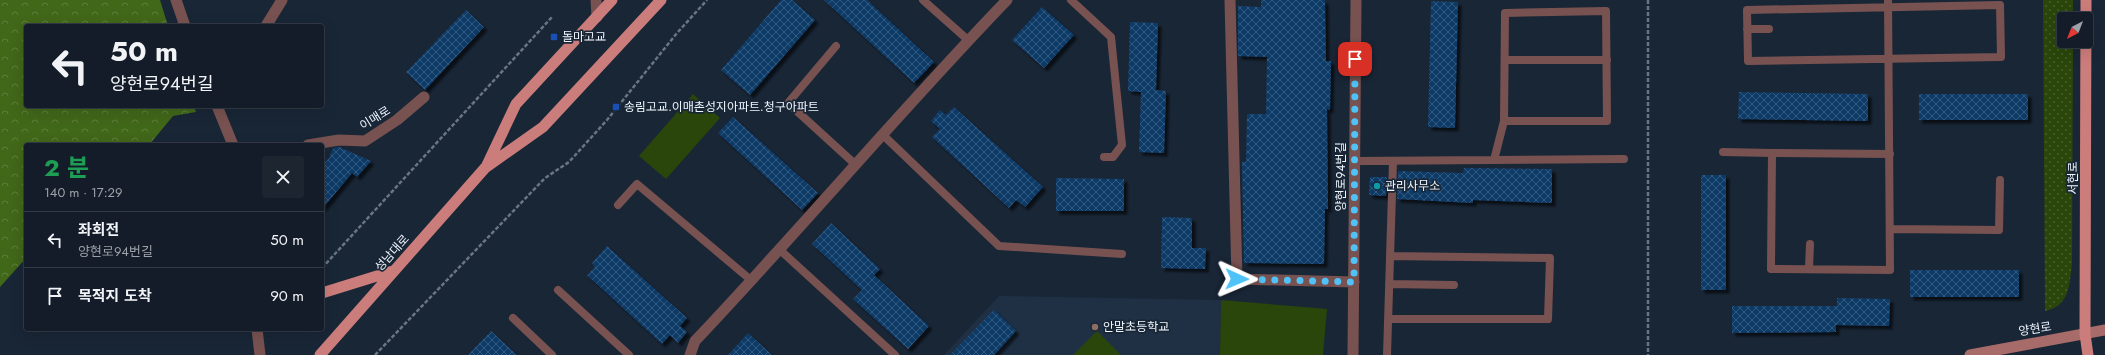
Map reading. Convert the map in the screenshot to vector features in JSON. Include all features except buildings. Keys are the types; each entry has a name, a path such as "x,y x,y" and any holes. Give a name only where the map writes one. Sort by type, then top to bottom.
{"main road":[{"name":"성남대로","path":"485,168 516,104 612,0"},
{"name":"성남대로","path":"320,355 485,168 543,127 661,0"},
{"name":"서현로","path":"2086,0 2086,334 2088,355"},
{"path":"324,292 394,271"},
{"name":"양현로","path":"1970,355 2105,330"}],"street":[{"path":"176,0 184,24"},
{"path":"267,24 282,0"},
{"path":"596,0 597,17"},
{"path":"690,355 695,341 752,281 968,40 1007,0"},
{"path":"1230,0 1237,279 1354,282"},
{"name":"양현로94번길","path":"1353,355 1356,0"},
{"name":"이매로","path":"320,143 339,140 365,141 397,120 424,97"},
{"path":"218,108 232,143"},
{"path":"256,331 260,355"}],"lane":[{"path":"923,0 968,40"},
{"path":"1070,0 1111,37 1122,145 1114,157 1104,157"},
{"path":"1772,153 1771,269 1890,270 1888,4"},
{"path":"1888,4 2000,5 2001,57 1748,61 1747,10 1888,4"},
{"path":"1494,160 1504,121 1505,13 1606,11 1607,121 1504,121"},
{"path":"1747,29 1769,29"},
{"path":"836,46 788,103 856,165"},
{"path":"1505,60 1607,60"},
{"path":"883,135 999,246 1122,254"},
{"path":"1723,152 1890,154"},
{"path":"1355,161 1624,159"},
{"path":"1387,355 1393,161"},
{"path":"1890,229 1999,230 2000,180"},
{"path":"618,205 637,184 752,281"},
{"path":"1809,269 1810,244"},
{"path":"780,250 895,355"},
{"path":"1388,319 1548,320 1550,258 1390,256"},
{"path":"1389,284 1454,285"},
{"path":"558,290 629,355"},
{"path":"513,318 552,355"}],"path":[{"path":"375,355 545,178 569,162 607,120 677,33 707,0"},
{"path":"1648,0 1648,355"},
{"path":"324,266 552,17"}],"shaded area":[{"name":"안말초등학교","path":"999,296 1221,300 1220,355 944,355"}],"green space":[{"path":"0,0 160,0 167,24 24,24 24,108 195,108 196,112 173,116 151,143 24,143 24,260 0,287"},
{"path":"2043,0 2073,0 2073,12 2057,12 2057,48 2073,48 2072,264 2067,294 2059,304 2045,311"},
{"path":"693,94 720,118 666,179 639,156"},
{"path":"1221,300 1327,309 1323,355 1220,355"},
{"path":"1097,331 1121,355 1073,355"}],"place":[{"name":"돌마고교","path":"554,37"},
{"name":"송림고교.이매촌성지아파트.청구아파트","path":"616,107"},
{"name":"관리사무소","path":"1377,186"},
{"name":"안말초등학교","path":"1095,327"}],"route":[{"path":"1237,279 1354,282 1355,59"}]}
